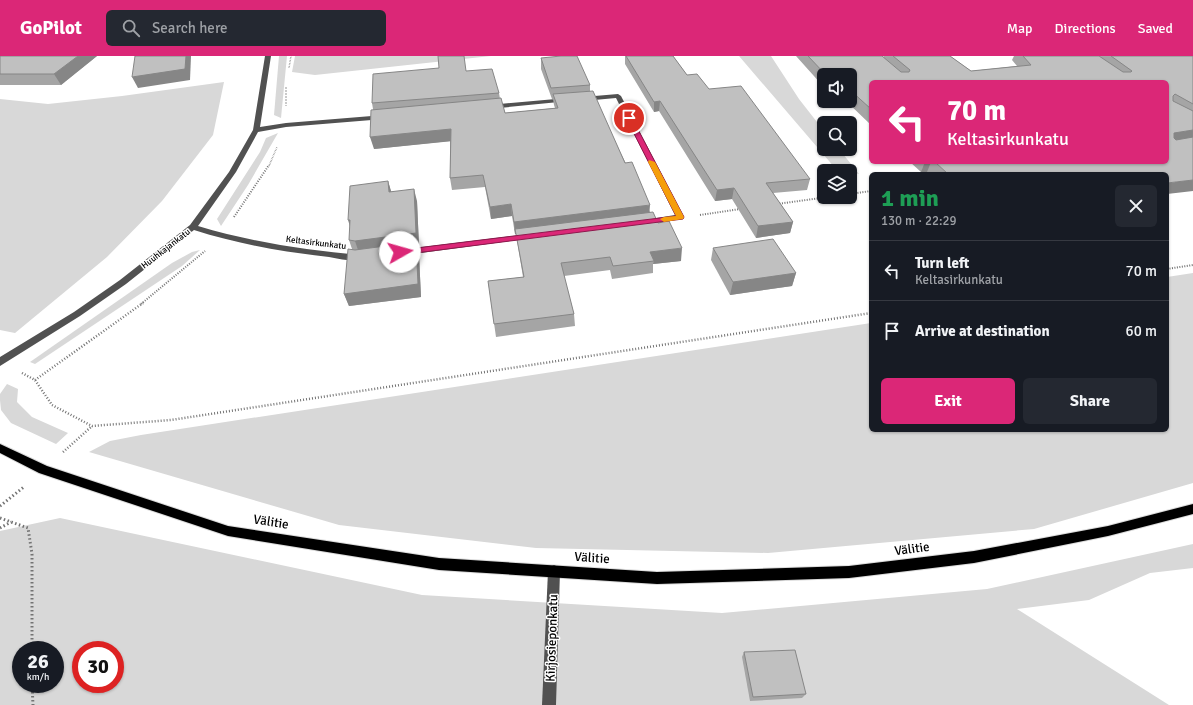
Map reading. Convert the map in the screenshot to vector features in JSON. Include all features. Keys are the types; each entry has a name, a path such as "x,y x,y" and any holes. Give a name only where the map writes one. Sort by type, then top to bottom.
{"main road":[{"name":"Välitie","path":"0,448 44,470 228,531 439,564 656,578 849,572 974,557 1108,531 1193,509"}],"street":[{"name":"Huuhkajankatu","path":"0,362 77,314 124,282 193,227 232,172 256,130 268,56"},
{"path":"484,108 618,96 680,217 638,223"},
{"path":"256,130 286,125 391,116"},
{"name":"Keltasirkunkatu","path":"193,227 220,237 275,247 359,258 367,257"},
{"path":"396,253 539,235"},
{"name":"Kirjosieponkatu","path":"549,705 554,571"}],"path":[{"path":"857,193 869,191"},
{"path":"773,204 817,198"},
{"path":"680,217 742,209"},
{"path":"1169,269 1193,265"},
{"path":"21,373 35,380 52,405 92,426 171,420 869,313"},
{"path":"0,518 28,528 32,554 32,641"},
{"path":"0,528 11,522"},
{"path":"32,693 33,705"}],"shaded area":[{"path":"279,56 287,56 281,118 274,115"},
{"path":"295,56 491,56 315,75 292,72"},
{"path":"739,56 771,56 799,99 817,122 817,147"},
{"path":"224,82 213,135 162,201 107,257 15,333 0,330 0,99 48,104 122,96"},
{"path":"278,133 248,185 221,226 217,219 260,152 266,138"},
{"path":"825,156 845,156 851,164 832,164"},
{"path":"200,250 182,266 35,364 30,362 172,263 192,252"},
{"path":"1193,273 1193,483 1034,529 768,553 536,548 339,525 89,452 110,441 141,435 869,323 869,432 1169,432 1169,277"},
{"path":"7,384 18,389 17,402 32,417 68,433 56,444 11,423 1,410 0,394"},
{"path":"60,518 422,595 722,613 987,589 1193,544 1193,568 1150,573 1089,600 1017,609 1169,705 0,705 0,531"}],"building":[{"path":"0,56 78,56 54,74 0,74"},
{"path":"135,56 186,56 185,69 132,77"},
{"path":"438,56 464,56 466,71 492,69 499,93 372,103 373,74 439,68"},
{"path":"577,56 590,85 551,88 541,58"},
{"path":"626,56 673,56 687,75 697,74 709,89 741,86 810,179 766,183 793,222 758,226 734,188 717,190 660,101 654,102"},
{"path":"808,56 882,56 901,72 909,72 910,70 893,56 950,56 971,71 1031,65 1023,56 1099,56 1123,72 1131,72 1132,71 1111,56 1193,56 1193,104 1175,94 1173,96 1173,101 1193,111 1193,130 1174,133 1174,138 1176,140 1193,137 1193,180 1169,183 1169,172 946,172 937,164 1169,164 1169,80 869,80 869,107 857,96 857,68 819,68"},
{"path":"593,91 625,163 632,162 650,205 514,222 511,204 490,207 483,175 450,178 451,129 370,137 371,110 501,98 505,113 558,108 553,94"},
{"path":"388,181 389,192 414,189 416,233 355,241 349,240 350,220 348,220 350,186"},
{"path":"653,212 658,223 669,221 682,248 650,252 654,261 613,266 610,257 561,263 574,314 494,324 488,281 524,277 515,229"},
{"path":"773,239 796,273 733,282 713,248"},
{"path":"416,242 418,284 344,294 348,249 355,250"},
{"path":"795,650 806,694 753,697 744,652"}],"slow traffic":[{"path":"652,162 680,217 664,219"}],"route":[{"path":"400,252 680,217 629,118"}]}
